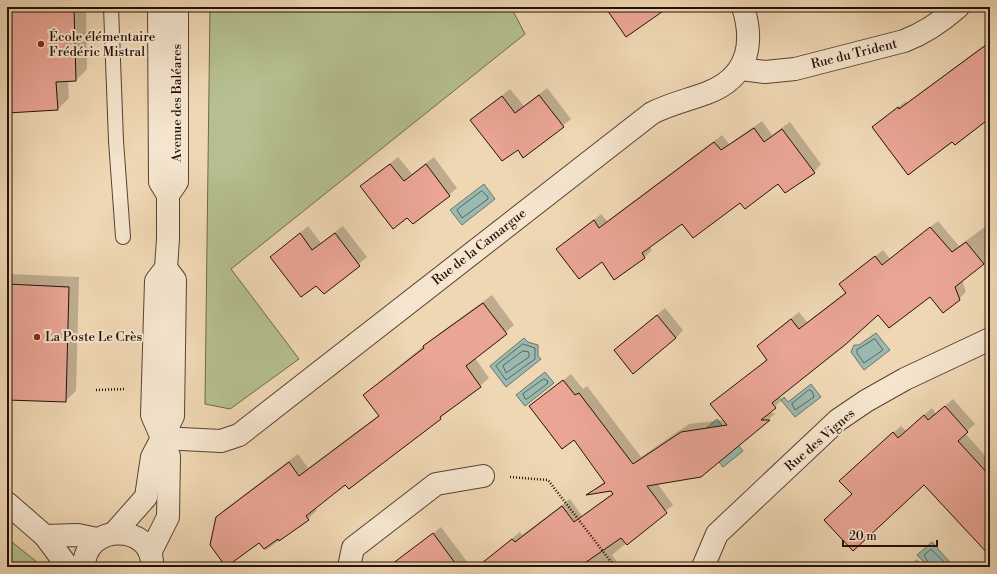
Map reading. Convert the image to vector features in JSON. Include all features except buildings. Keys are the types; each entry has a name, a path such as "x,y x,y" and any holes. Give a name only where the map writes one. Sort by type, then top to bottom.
{"street":[{"name":"Avenue des Baléares","path":"151,560 168,517 169,456 152,415 156,281 166,268 168,195 160,182 159,7"},
{"name":"Avenue des Baléares","path":"168,195 178,182 177,7"},
{"name":"Rue de la Camargue","path":"162,438 221,441 239,435 652,113 668,105 708,93 727,82 741,69 748,49 743,7"},
{"name":"Rue du Trident","path":"741,69 765,72 795,69 904,41 919,36 938,25 958,7"},
{"name":"Rue des Vignes","path":"703,567 718,534 838,420 866,401 905,379 990,339"},
{"path":"84,567 85,556 146,497 152,457 162,438"},
{"path":"349,567 353,548 436,484 483,476"},
{"path":"7,502 45,536 68,567"},
{"path":"45,536 78,534 106,536 125,533 135,537 144,544 151,560"}],"lane":[{"path":"111,7 116,141 123,237"}],"path":[{"path":"96,390 133,389"},
{"path":"483,476 548,480 616,567"}],"green space":[{"path":"210,7 511,7 525,34 231,269 299,359 230,409 205,404"},
{"path":"7,538 43,567 7,567"}],"water":[{"path":"484,184 495,199 462,225 450,210"},
{"path":"876,333 890,350 864,370 851,352 854,345 859,345"},
{"path":"524,338 528,342 538,345 538,356 541,359 506,387 490,366"},
{"path":"545,372 554,383 525,406 516,395"},
{"path":"811,384 821,397 795,417 781,400 784,397 788,402"},
{"path":"717,419 743,451 723,467 707,447 703,431"},
{"path":"932,542 954,567 929,567 917,555"}],"place":[{"name":"École élémentaire Frédéric Mistral","path":"41,44"},
{"name":"La Poste Le Crès","path":"37,337"}]}
